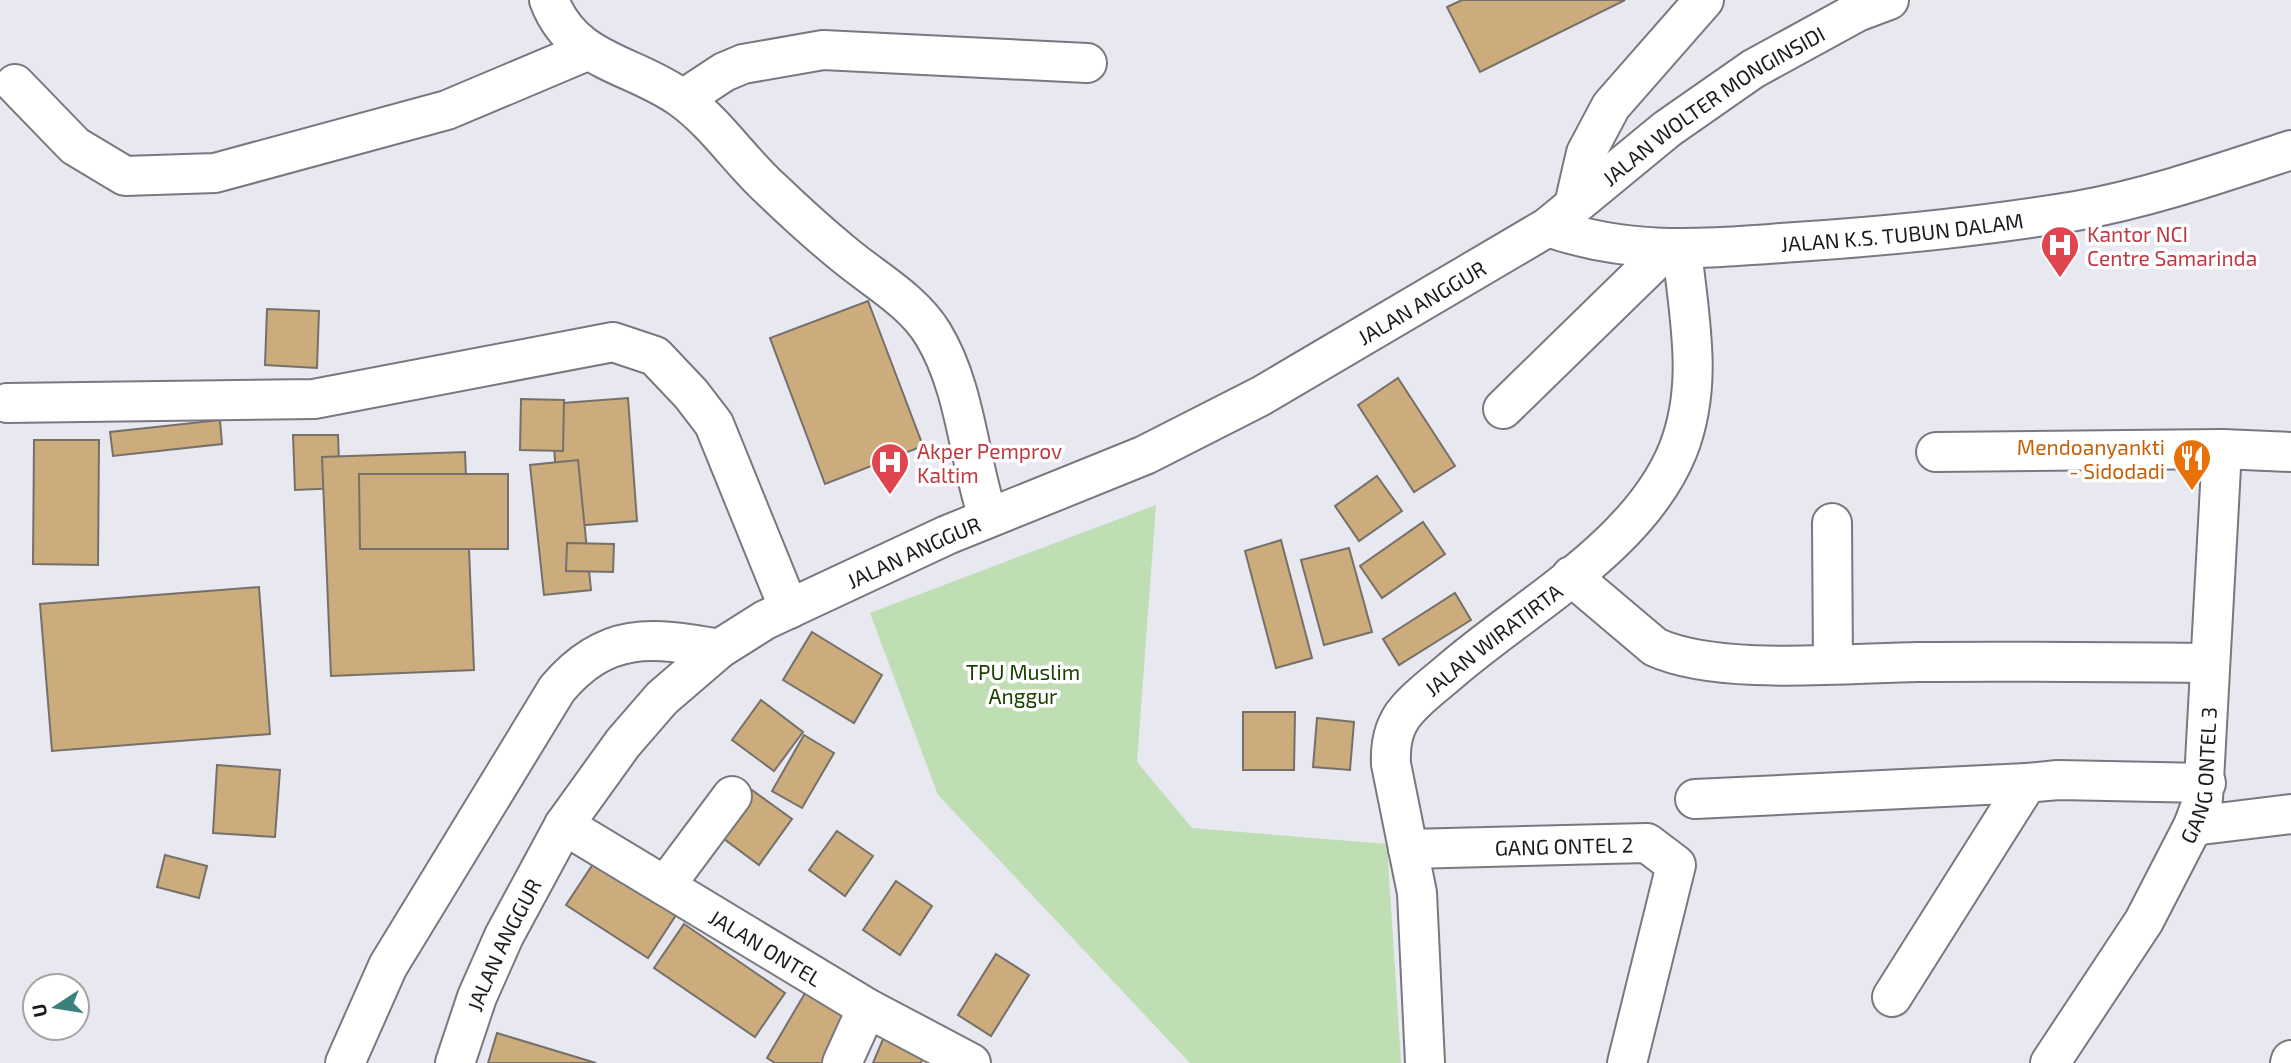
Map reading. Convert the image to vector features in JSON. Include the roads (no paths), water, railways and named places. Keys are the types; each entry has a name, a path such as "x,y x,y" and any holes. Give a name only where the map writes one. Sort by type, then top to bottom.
{"street":[{"path":"549,0 563,27 587,51 653,80 683,99 769,188 845,256 901,299 932,332 953,380 988,517"},
{"path":"1561,216 1586,153 1611,106 1704,0"},
{"name":"JALAN WOLTER MONGINSIDI","path":"1561,216 1667,129 1753,69 1866,4"},
{"path":"683,99 716,76 743,64 823,50 1087,63"},
{"path":"15,83 75,146 125,176 215,173 447,110 587,51"},
{"name":"JALAN K.S. TUBUN DALAM","path":"1561,216 1572,235 1674,250 1856,238 2077,211 2186,184 2291,150"},
{"name":"JALAN ANGGUR","path":"455,1063 477,997 504,936 564,825 623,743 662,698 719,649 765,620 988,517 1145,454 1261,397 1561,216"},
{"path":"1503,409 1674,250"},
{"name":"JALAN WIRATIRTA","path":"1425,1063 1417,893 1391,764 1390,746 1395,729 1407,710 1461,661 1571,576 1619,534 1650,497 1679,448 1692,402 1695,357 1674,250"},
{"path":"8,403 314,399 613,342 655,356 691,394 713,424 789,609"},
{"path":"1936,452 2221,449 2291,452"},
{"name":"GANG ONTEL 3","path":"2050,1063 2144,922 2193,826 2206,783 2221,449"},
{"path":"1832,523 1833,664"},
{"path":"1571,576 1639,636 1670,654 1711,661 1833,664 2029,661 2210,663"},
{"path":"345,1063 388,965 557,689 575,668 609,646 631,642 664,639 719,649"},
{"path":"1695,799 2058,780 2206,783"},
{"path":"1892,997 2027,783"},
{"path":"666,886 732,796"},
{"path":"2193,826 2291,814"},
{"name":"JALAN ONTEL","path":"564,825 867,1008 971,1063"},
{"name":"GANG ONTEL 2","path":"1408,849 1647,843 1676,865 1627,1063"},
{"path":"842,1063 867,1008"}],"place":[{"name":"Kantor NCI Centre Samarinda","path":"2060,279"},
{"name":"Mendoanyankti - Sidodadi","path":"2192,492"},
{"name":"Akper Pemprov Kaltim","path":"890,496"}],"park label":[{"name":"TPU Muslim Anggur","path":"1023,683"}]}
